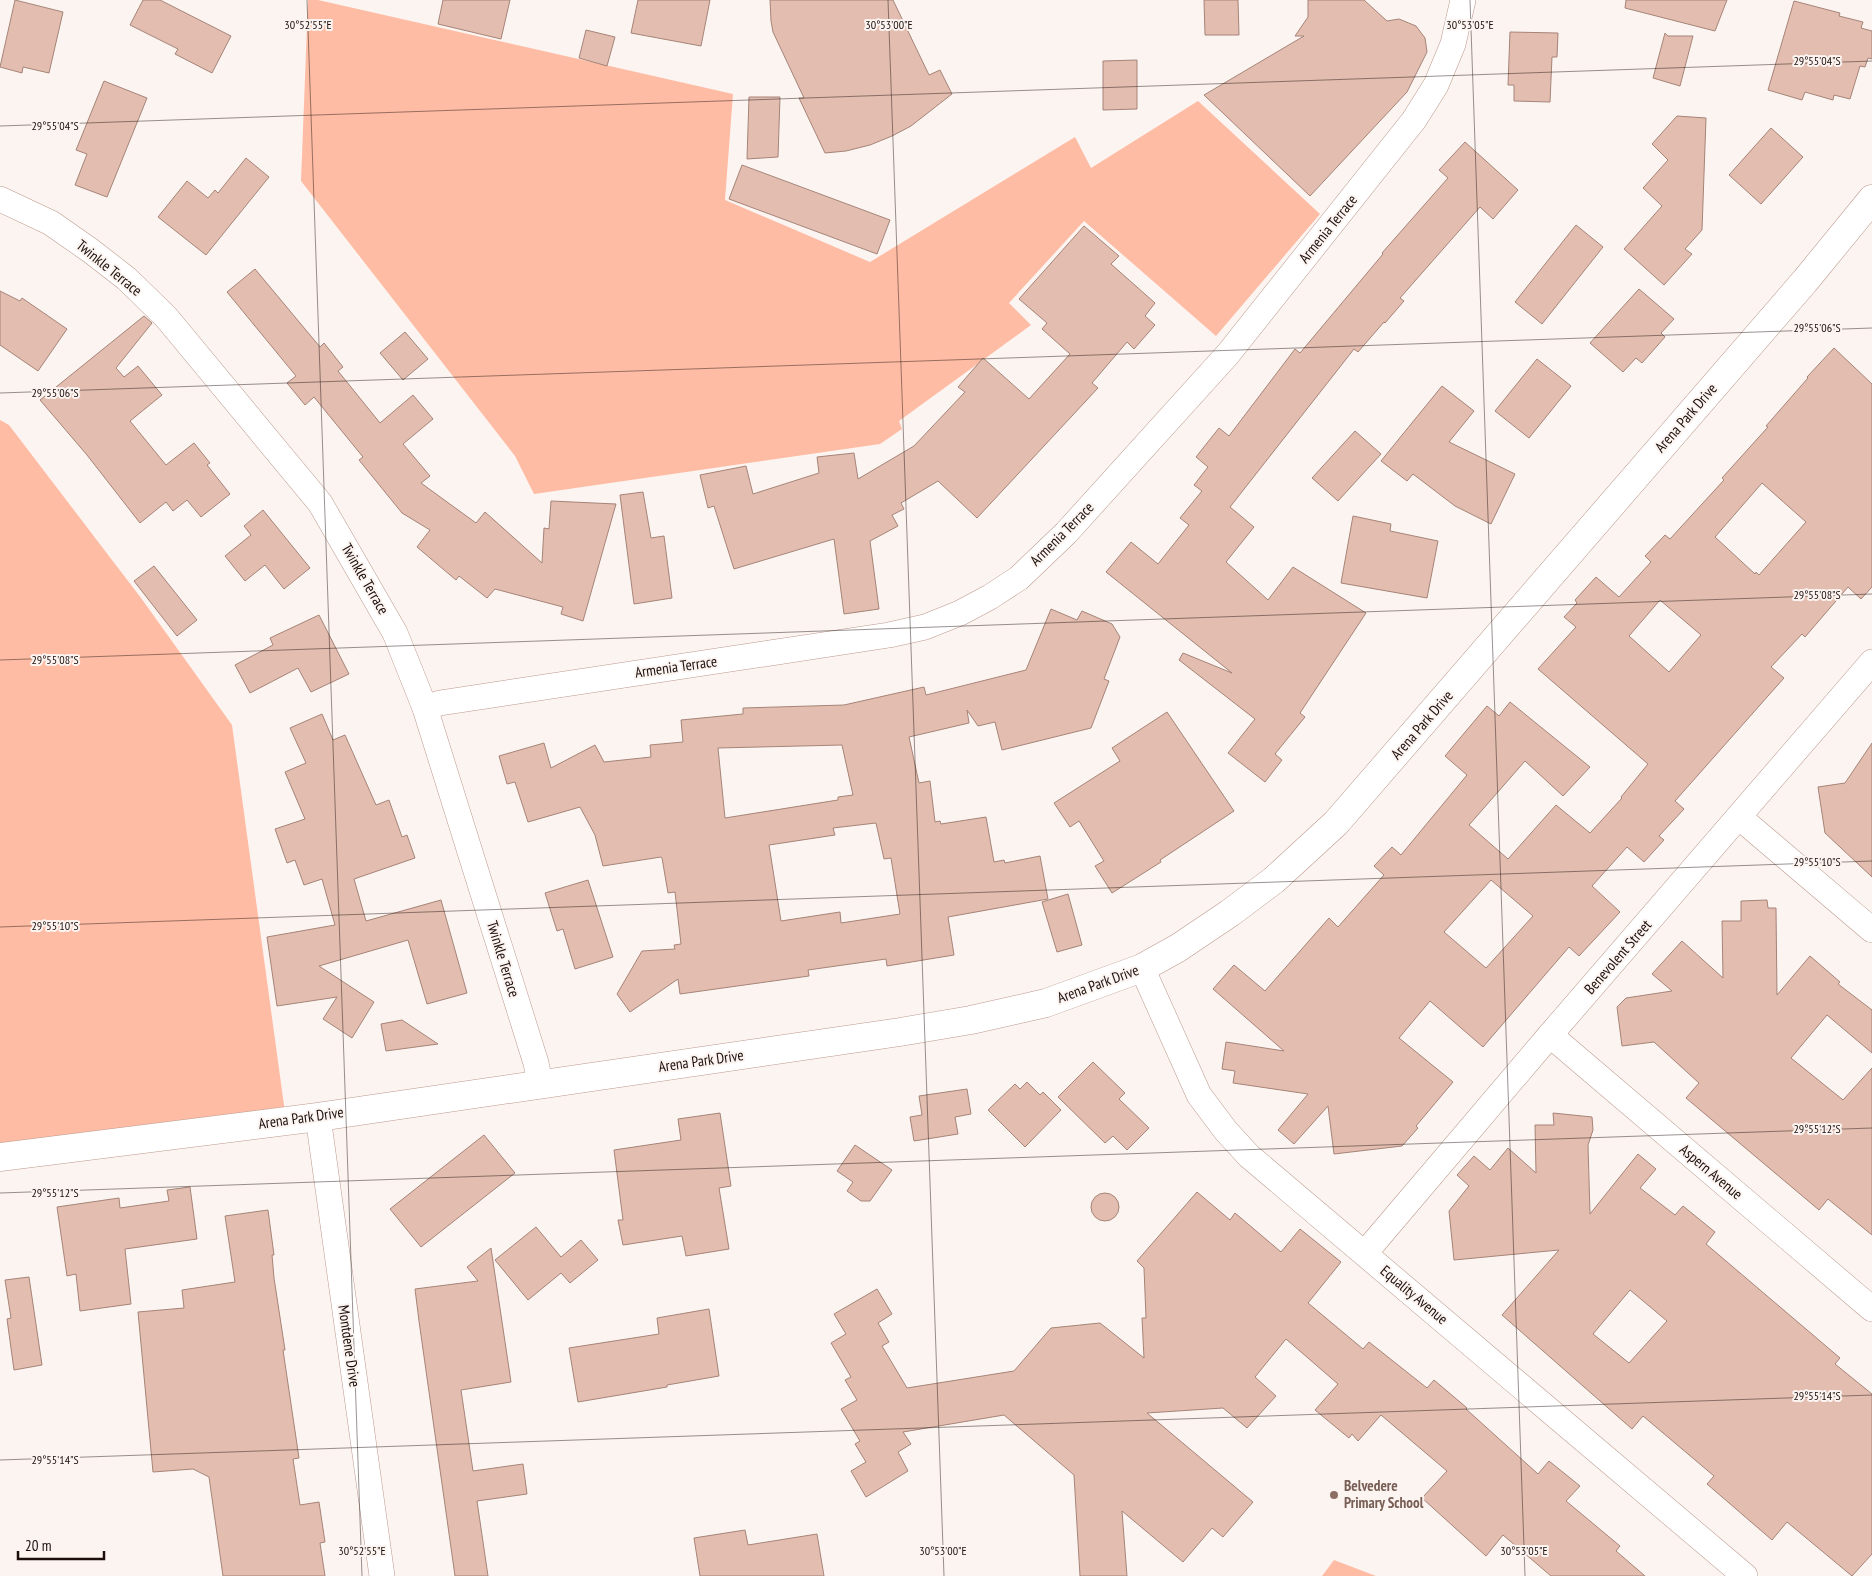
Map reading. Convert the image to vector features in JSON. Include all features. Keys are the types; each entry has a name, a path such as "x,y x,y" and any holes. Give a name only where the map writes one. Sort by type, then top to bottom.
{"street":[{"name":"Armenia Terrace","path":"425,708 440,702 889,636 925,627 960,613 990,597 1019,578 1066,533 1228,354 1414,120 1436,85 1453,44 1463,0"},
{"name":"Arena Park Drive","path":"0,1157 318,1116 540,1083 841,1042 971,1020 1046,1003 1142,968 1178,948 1230,913 1274,880 1336,824 1805,281 1872,198"},
{"name":"Twinkle Terrace","path":"0,199 50,223 91,251 126,279 166,317 320,503 395,632 425,708 530,1044 540,1083"},
{"name":"Benevolent Street","path":"1365,1253 1550,1034 1740,817 1872,662"},
{"path":"1740,817 1872,930"},
{"name":"Equality Avenue","path":"1142,968 1199,1095 1226,1131 1249,1156 1745,1576"},
{"name":"Aspern Avenue","path":"1550,1034 1872,1309"},
{"name":"Montdene Drive","path":"318,1116 382,1576"}],"shaded area":[{"path":"308,0 318,0 733,94 725,200 870,262 1075,137 1091,168 1198,101 1320,214 1216,336 1084,221 1009,303 1031,325 899,421 902,429 880,444 534,494 515,456 301,181"},
{"path":"0,420 9,425 141,598 232,725 286,1120 0,1155"},
{"path":"1334,1560 1376,1576 1322,1576"}],"building":[{"path":"15,0 63,12 49,73 23,67 22,73 0,67"},
{"path":"143,0 160,0 231,36 212,73 175,54 178,49 130,25"},
{"path":"443,0 510,0 501,39 438,24"},
{"path":"638,0 710,0 701,46 631,33"},
{"path":"770,0 893,0 929,75 940,70 952,94 911,126 892,136 870,145 846,151 825,153 799,98 804,98 773,32"},
{"path":"1204,0 1238,0 1239,35 1205,35"},
{"path":"1308,0 1364,0 1387,21 1399,19 1416,26 1425,38 1427,52 1407,92 1310,196 1204,95 1304,36 1295,36 1308,17"},
{"path":"1626,0 1727,0 1715,31 1625,8"},
{"path":"1794,1 1840,13 1839,16 1863,22 1861,28 1872,31 1872,59 1868,58 1865,67 1860,66 1850,99 1834,95 1833,100 1805,92 1802,100 1768,90"},
{"path":"586,30 615,37 607,66 579,58"},
{"path":"1510,32 1558,33 1557,57 1552,57 1550,102 1514,101 1514,85 1508,85"},
{"path":"1665,33 1668,36 1693,36 1680,86 1653,78"},
{"path":"1137,60 1137,109 1103,110 1103,61"},
{"path":"104,81 147,98 107,197 75,185 87,154 76,150"},
{"path":"749,97 780,97 778,157 747,159"},
{"path":"1677,116 1706,118 1702,230 1685,249 1692,254 1664,285 1624,249 1662,206 1643,188 1668,160 1652,144"},
{"path":"1771,128 1803,157 1761,204 1729,175"},
{"path":"1465,142 1518,190 1493,219 1480,207 1400,298 1404,301 1385,323 1358,352 1354,349 1230,507 1254,527 1226,562 1268,600 1293,567 1366,613 1300,713 1305,717 1275,754 1282,760 1265,782 1228,753 1255,719 1179,660 1183,653 1232,673 1106,572 1131,542 1158,564 1189,525 1180,518 1202,491 1194,485 1208,467 1196,457 1219,428 1229,436 1295,349 1300,353 1382,253 1448,178 1439,170"},
{"path":"246,158 269,177 206,255 158,217 187,181 208,198 215,190 218,193"},
{"path":"742,165 890,220 877,254 729,199"},
{"path":"1576,225 1603,247 1542,324 1515,302"},
{"path":"1084,226 1119,256 1111,264 1155,303 1145,316 1155,325 1134,349 1127,342 1092,383 1098,388 977,518 938,481 901,503 904,509 892,515 898,526 870,541 879,609 844,614 834,539 734,569 714,506 708,508 700,475 746,466 753,494 819,473 817,457 854,453 858,479 914,446 965,392 958,387 983,358 1029,399 1070,354 1042,329 1047,323 1019,299"},
{"path":"255,269 320,347 324,343 343,367 338,371 380,423 413,395 433,419 403,444 430,476 421,483 476,523 485,512 542,563 544,528 549,529 551,501 616,504 583,621 561,614 563,607 495,589 487,598 459,576 456,580 417,547 430,530 402,513 359,460 363,457 314,397 305,405 287,383 296,376 227,292"},
{"path":"1639,289 1674,319 1661,333 1665,337 1642,363 1636,358 1623,372 1590,343"},
{"path":"0,291 20,301 22,298 67,329 38,371 0,345"},
{"path":"144,316 152,323 116,368 124,377 138,366 162,395 130,421 166,465 194,443 210,463 207,465 230,494 201,517 187,500 173,511 166,502 140,523 87,455 40,400"},
{"path":"405,332 428,359 403,380 380,353"},
{"path":"1834,348 1872,384 1872,587 1861,599 1848,587 1805,637 1802,634 1771,667 1784,678 1675,801 1684,809 1659,836 1664,840 1644,862 1627,847 1592,886 1620,912 1579,956 1569,947 1483,1047 1430,1001 1399,1038 1453,1082 1416,1126 1418,1128 1402,1146 1334,1154 1328,1106 1294,1144 1278,1130 1308,1094 1233,1083 1235,1071 1222,1069 1226,1042 1284,1051 1213,989 1234,965 1265,991 1329,918 1338,927 1384,875 1374,866 1392,847 1401,855 1467,775 1445,756 1487,706 1499,716 1510,702 1590,767 1563,796 1525,761 1469,825 1508,859 1556,805 1590,833 1622,798 1648,764 1538,669 1576,627 1564,617 1577,603 1575,600 1596,577 1619,597 1651,562 1645,556 1665,535 1670,539 1724,480 1722,478 1768,427 1766,426","holes":["1762,483 1806,522 1759,575 1756,572 1755,574 1715,537","1660,600 1701,635 1669,672 1629,636","1491,880 1533,916 1486,968 1444,932"]},
{"path":"1537,359 1571,386 1529,438 1495,411"},
{"path":"1442,386 1474,411 1449,442 1515,474 1491,524 1455,506 1413,474 1407,481 1381,461"},
{"path":"1355,431 1381,454 1338,501 1312,478"},
{"path":"643,492 651,538 664,536 672,598 634,604 620,495"},
{"path":"263,510 310,568 284,589 265,565 245,581 225,556 251,535 244,526"},
{"path":"1353,516 1391,524 1390,531 1438,541 1427,598 1341,583"},
{"path":"154,566 197,620 177,636 134,581"},
{"path":"1051,609 1077,620 1082,611 1112,624 1120,637 1104,679 1109,681 1091,728 1002,750 995,722 978,726 967,710 969,723 909,737 919,783 930,781 935,822 940,821 941,824 986,817 994,862 1004,860 1005,863 1040,856 1048,899 948,917 954,955 887,966 886,959 808,970 809,976 680,994 678,979 630,1012 617,994 642,951 675,949 674,945 681,944 675,892 668,893 662,858 603,866 595,835 580,807 528,822 515,782 507,784 499,756 544,743 551,768 595,745 604,762 651,757 650,745 683,742 681,720 743,714 743,708 844,705 924,687 926,695 1026,670","holes":["842,745 853,795 838,797 838,800 725,818 718,748","876,823 884,859 891,858 900,914 841,923 840,912 781,921 769,845 835,835 833,828"]},
{"path":"319,615 349,674 311,692 298,668 250,693 235,665 273,645 270,638"},
{"path":"1167,712 1234,811 1160,860 1161,862 1112,893 1095,866 1104,861 1079,821 1070,827 1054,803 1120,761 1112,748"},
{"path":"322,714 333,740 345,735 376,805 389,800 402,837 407,835 415,858 354,879 366,921 441,900 467,993 427,1004 408,940 319,966 374,1002 352,1038 323,1019 337,997 277,1006 267,937 335,925 322,879 304,885 295,860 287,863 275,829 305,819 285,772 306,763 290,728"},
{"path":"1872,743 1872,877 1825,833 1818,787 1845,783"},
{"path":"588,880 613,957 575,969 563,929 557,931 545,893"},
{"path":"1068,894 1082,945 1057,952 1042,902"},
{"path":"1767,900 1768,908 1776,908 1777,995 1810,956 1840,982 1838,984 1872,1010 1872,1053 1827,1015 1791,1058 1843,1100 1872,1068 1872,1235 1828,1199 1819,1210 1686,1098 1699,1083 1654,1042 1622,1046 1617,1007 1626,998 1672,991 1652,974 1682,941 1723,978 1722,921 1741,921 1741,901"},
{"path":"402,1020 438,1044 386,1051 381,1024"},
{"path":"1093,1062 1125,1093 1119,1099 1149,1128 1127,1150 1113,1136 1105,1143 1058,1097"},
{"path":"1027,1082 1040,1095 1043,1092 1061,1110 1025,1147 988,1110 1015,1084 1020,1089"},
{"path":"967,1089 971,1114 955,1117 958,1134 914,1141 910,1117 922,1115 919,1096"},
{"path":"720,1113 731,1186 719,1188 729,1249 686,1256 682,1236 623,1245 618,1220 623,1220 614,1150 681,1140 678,1119"},
{"path":"1553,1113 1592,1117 1593,1130 1588,1145 1590,1214 1638,1154 1656,1169 1640,1188 1675,1215 1683,1206 1715,1232 1706,1244 1840,1358 1835,1364 1872,1394 1872,1554 1852,1576 1787,1522 1772,1540 1707,1484 1714,1476 1643,1416 1632,1429 1502,1315 1559,1250 1454,1260 1449,1211 1469,1186 1457,1175 1474,1156 1490,1170 1508,1148 1536,1173 1535,1125 1554,1125","holes":["1630,1290 1667,1321 1629,1363 1593,1334"]},
{"path":"484,1135 515,1173 421,1247 390,1209"},
{"path":"855,1145 892,1170 870,1201 861,1201 847,1191 853,1182 837,1171"},
{"path":"190,1187 197,1239 125,1249 131,1304 80,1311 76,1274 67,1276 57,1207 119,1198 120,1208 169,1201 167,1190"},
{"path":"1197,1192 1230,1220 1235,1213 1281,1252 1300,1229 1341,1262 1308,1303 1363,1349 1369,1342 1427,1388 1434,1380 1538,1474 1549,1461 1580,1486 1566,1501 1620,1546 1616,1551 1645,1576 1551,1576 1503,1535 1486,1556 1422,1498 1447,1471 1381,1415 1358,1441 1352,1434 1349,1438 1315,1410 1338,1384 1286,1339 1255,1377 1276,1396 1247,1428 1223,1408 1147,1413 1253,1502 1223,1537 1212,1528 1183,1562 1122,1511 1127,1576 1080,1576 1074,1475 1004,1415 903,1432 911,1444 898,1452 908,1471 866,1497 851,1471 866,1462 855,1444 860,1441 841,1409 857,1400 845,1380 851,1377 831,1343 846,1334 834,1314 877,1289 892,1314 878,1323 889,1342 882,1346 907,1388 1014,1371 1051,1328 1100,1323 1144,1358 1142,1318 1146,1318 1144,1268 1137,1261"},
{"path":"1105,1193 1115,1197 1119,1207 1115,1217 1105,1221 1095,1217 1091,1207 1095,1197"},
{"path":"268,1210 274,1255 272,1255 274,1278 285,1350 283,1350 299,1458 293,1459 300,1505 319,1502 325,1542 320,1543 325,1576 223,1576 209,1477 193,1469 153,1472 138,1312 184,1308 182,1290 235,1282 225,1216"},
{"path":"536,1227 561,1257 581,1240 598,1260 570,1283 561,1273 528,1300 495,1260"},
{"path":"491,1248 511,1382 461,1390 473,1471 523,1464 527,1494 477,1501 488,1576 455,1576 415,1289 478,1281 467,1267"},
{"path":"29,1277 42,1365 14,1370 7,1319 11,1318 5,1280"},
{"path":"709,1309 719,1376 578,1402 569,1348 659,1334 657,1318"},
{"path":"745,1530 748,1545 817,1534 824,1576 700,1576 694,1538"}],"place":[{"name":"Belvedere Primary School","path":"1334,1495"}]}
